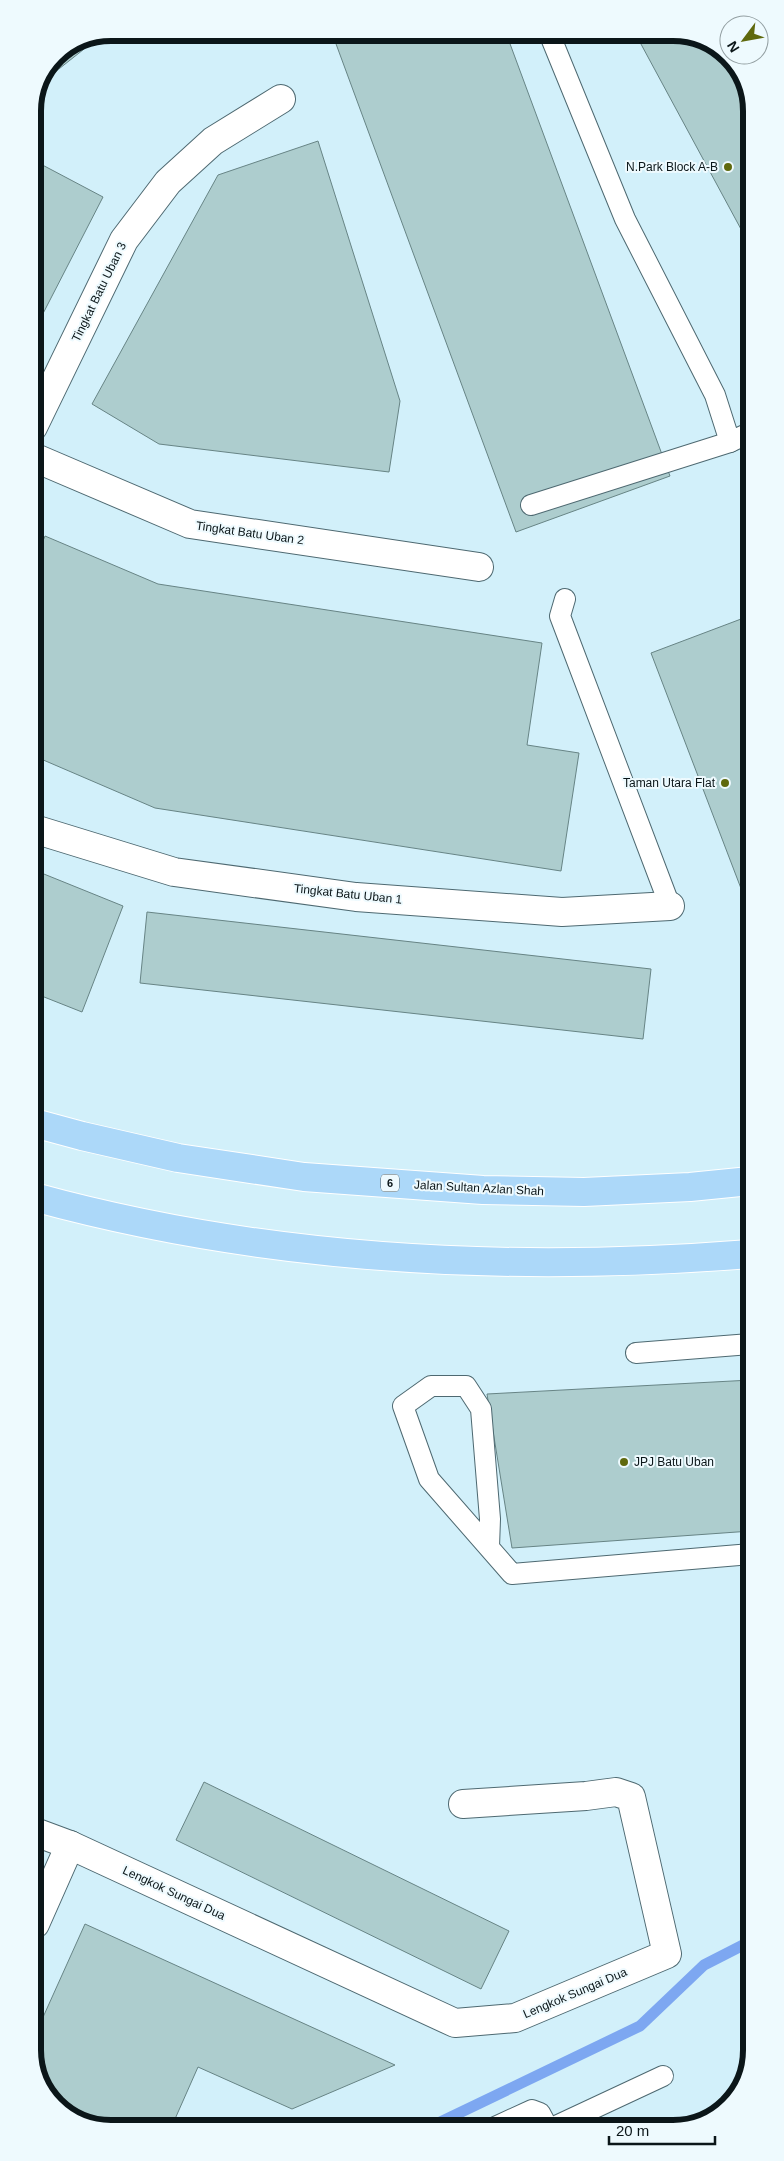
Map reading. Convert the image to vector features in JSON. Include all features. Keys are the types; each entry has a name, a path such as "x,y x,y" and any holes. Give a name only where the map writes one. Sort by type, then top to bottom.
{"highway":[{"name":"Jalan Sultan Azlan Shah","path":"41,1125 178,1158 304,1177 483,1190 584,1192 690,1187 743,1182"},
{"path":"41,1199 92,1212 198,1233 272,1245 444,1261 645,1261 743,1254"}],"street":[{"name":"Tingkat Batu Uban 3","path":"41,411 124,240 168,182 213,141 281,99"},
{"name":"Tingkat Batu Uban 2","path":"41,459 190,524 479,567"},
{"name":"Tingkat Batu Uban 1","path":"41,831 174,872 356,897 562,912 670,906"},
{"name":"Lengkok Sungai Dua","path":"41,1834 70,1844 455,2023 515,2018 668,1954 631,1798 616,1792 586,1796 464,1804"},
{"path":"41,1910 70,1844"}],"lane":[{"path":"552,41 625,219 715,395 730,442"},
{"path":"532,505 730,442 743,436"},
{"path":"565,599 560,616 670,906"},
{"path":"636,1353 743,1345"},
{"path":"489,1547 490,1519 481,1409 466,1386 431,1386 403,1406 429,1479 512,1574 743,1555"},
{"path":"569,2120 663,2076"},
{"path":"511,2120 532,2110 540,2113 544,2120"}],"building":[{"path":"335,41 509,41 670,476 516,532"},
{"name":"N.Park Block A-B","path":"639,41 677,41 708,51 719,59 719,65 725,65 731,72 740,93 743,111 743,233"},
{"path":"88,46 52,75 72,53"},
{"path":"318,141 400,401 389,472 159,444 92,404 218,175"},
{"path":"41,164 103,197 41,317"},
{"path":"45,536 158,584 542,643 527,745 579,753 561,871 155,808 41,759 41,545"},
{"name":"Taman Utara Flat","path":"743,618 743,894 651,653"},
{"path":"41,873 123,906 82,1012 41,996"},
{"path":"147,912 651,969 643,1039 140,983"},
{"name":"JPJ Batu Uban","path":"743,1380 743,1532 512,1548 487,1394"},
{"path":"204,1782 509,1931 481,1989 176,1840"},
{"path":"85,1924 395,2065 292,2109 198,2067 175,2120 107,2120 89,2116 76,2110 53,2089 48,2081 42,2059 41,2022"}],"waterway":[{"path":"445,2120 640,2026 704,1965 743,1945"}],"place":[{"name":"N.Park Block A-B","path":"728,167"},
{"name":"Taman Utara Flat","path":"725,783"},
{"name":"JPJ Batu Uban","path":"624,1462"}]}
